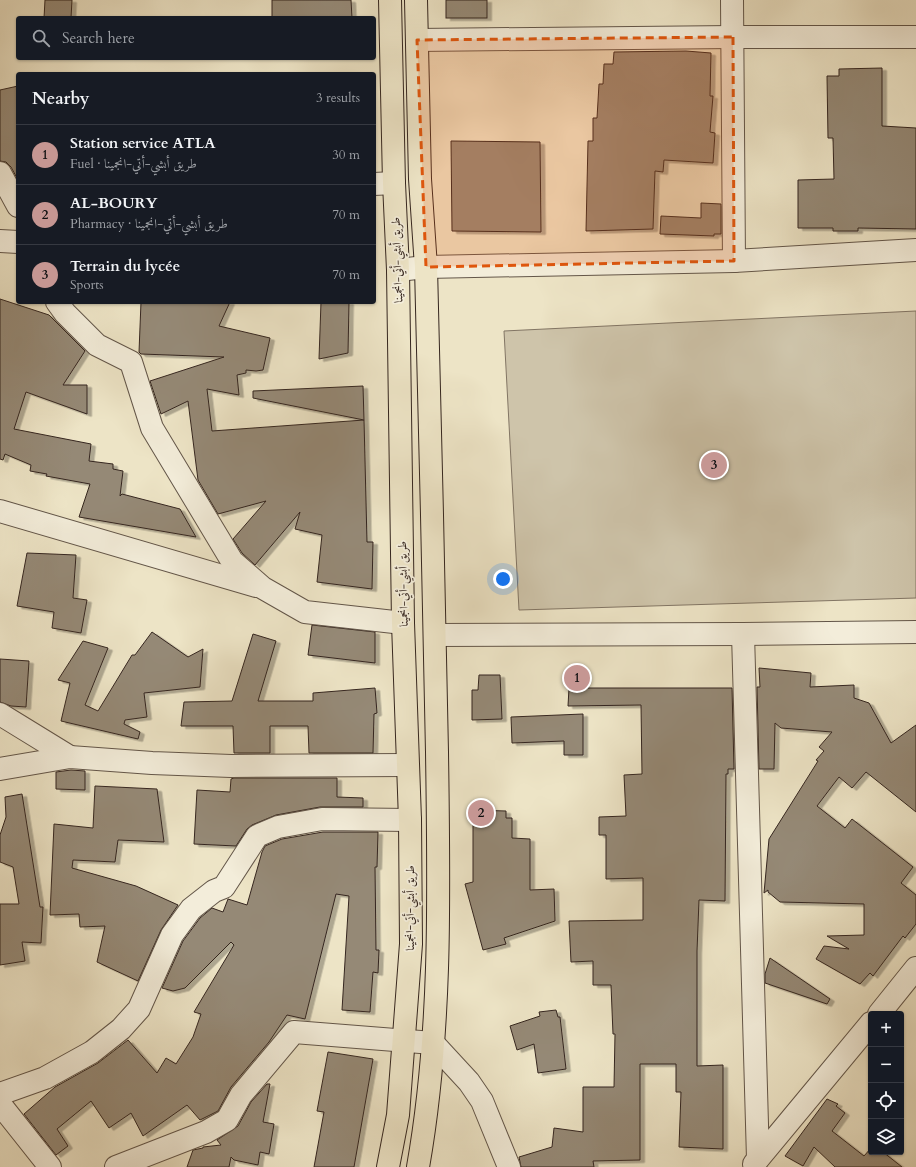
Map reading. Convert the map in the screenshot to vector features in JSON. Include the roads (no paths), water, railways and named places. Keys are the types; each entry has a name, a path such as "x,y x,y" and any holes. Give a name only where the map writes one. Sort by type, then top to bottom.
{"highway":[{"name":"طريق أبشي-أتي-انجمينا","path":"388,1167 398,1115 411,944 410,820 403,623 398,270 384,183 390,0"},
{"path":"416,0 420,179 426,268 439,820 432,1043 427,1117 418,1167"}],"street":[{"path":"732,0 734,261"},
{"path":"417,40 916,37"},
{"path":"0,173 16,202"},
{"path":"0,241 16,242"},
{"path":"398,270 426,268 734,261 916,250"},
{"path":"58,304 65,313 97,345 131,362 152,428 232,561 263,588 305,612 403,623"},
{"path":"0,511 263,588"},
{"path":"435,635 916,632"},
{"path":"743,634 755,1163"},
{"path":"0,714 70,757"},
{"path":"0,769 70,757 152,763 231,766 407,765"},
{"path":"0,1094 45,1078 92,1052 121,1029 139,1010 172,935 191,909 214,891 224,887 257,836 278,827 322,819 410,820"},
{"path":"881,1011 916,968"},
{"path":"755,1163 868,1028"},
{"path":"116,1167 206,1132 227,1120 241,1095 294,1032 432,1043 469,1082 482,1101 509,1167"},
{"path":"0,1104 50,1167"}],"place":[{"name":"Terrain du lycée","path":"714,465"},
{"name":"Station service ATLA","path":"577,678"},
{"name":"AL-BOURY","path":"481,813"}]}
